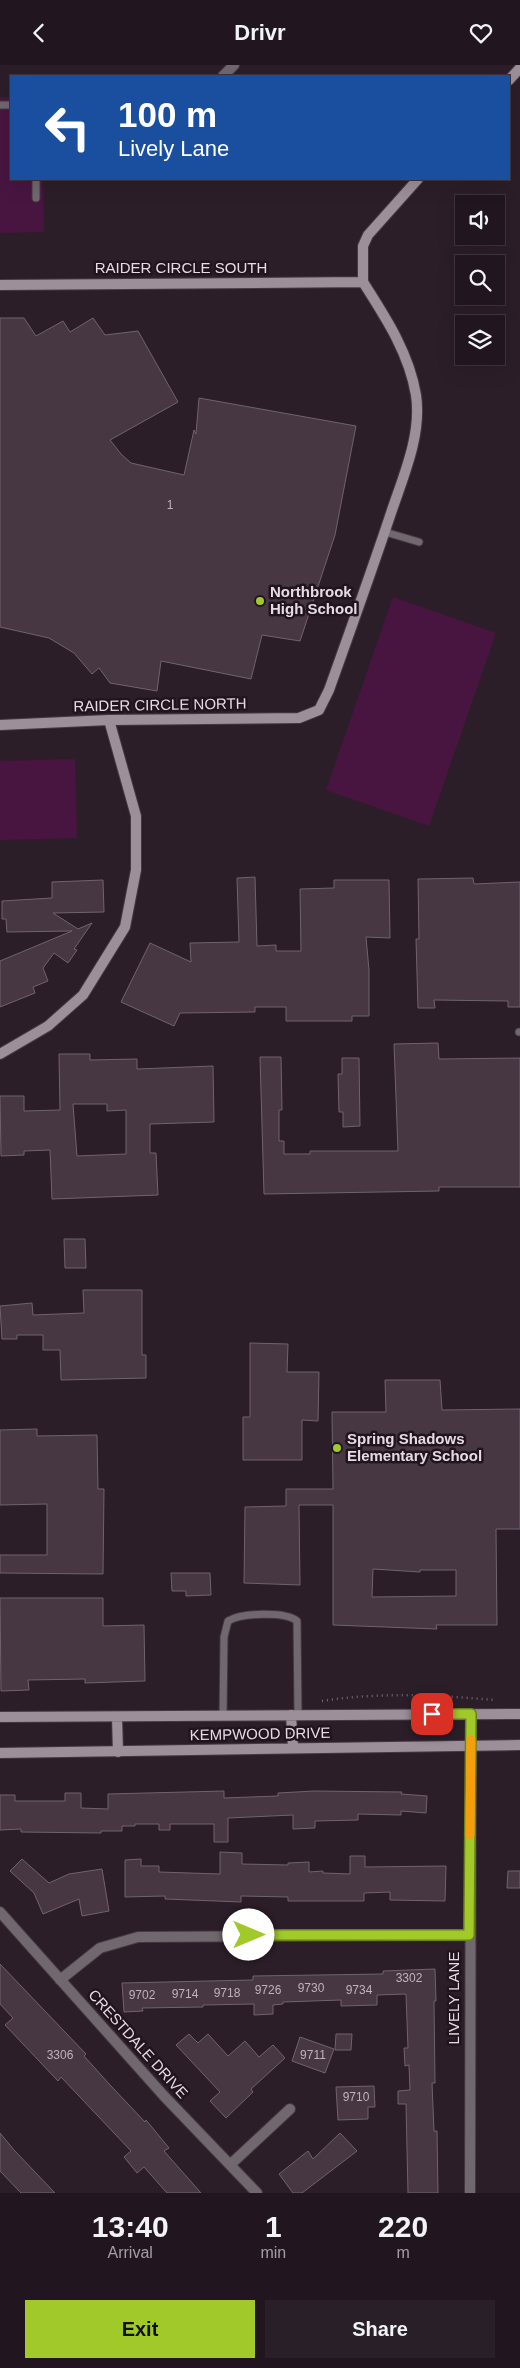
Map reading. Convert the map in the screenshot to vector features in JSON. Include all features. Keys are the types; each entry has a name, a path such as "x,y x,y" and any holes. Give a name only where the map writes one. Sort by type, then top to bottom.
{"street":[{"path":"224,75 234,65"},
{"path":"510,79 520,68"},
{"path":"385,532 410,455 417,418 416,395 411,369 399,341 363,283 363,246 368,235 417,180"},
{"name":"RAIDER CIRCLE SOUTH","path":"0,285 363,283"},
{"name":"RAIDER CIRCLE NORTH","path":"0,725 109,720 299,718 318,710 329,690 385,532"},
{"path":"0,1054 48,1025 83,995 125,927 136,870 136,816 109,720"},
{"name":"LIVELY LANE","path":"470,2193 469,1935 471,1714"},
{"name":"KEMPWOOD DRIVE","path":"0,1717 520,1714"},
{"path":"293,1748 295,1715"},
{"path":"117,1717 118,1752"},
{"name":"KEMPWOOD DRIVE","path":"0,1753 520,1745"},
{"name":"CRESTDALE DRIVE","path":"0,1912 164,2096 257,2193"},
{"path":"60,1979 100,1948 138,1937 469,1935"},
{"path":"231,2164 290,2109"}],"lane":[{"path":"36,180 36,199"},
{"path":"385,532 419,542"},
{"path":"224,1716 224,1637 228,1621 236,1616 284,1615 297,1621 295,1715"}],"shaded area":[{"path":"0,97 10,97 10,180 43,180 44,232 0,233"},
{"path":"393,597 496,633 429,826 326,790"},
{"path":"75,759 77,838 0,840 0,761"}],"building":[{"name":"Northbrook High School","path":"0,318 24,318 36,336 63,321 70,332 93,318 105,335 138,331 178,402 110,440 131,463 184,475 194,430 196,434 199,398 356,426 335,535 300,641 262,635 251,679 161,661 157,691 110,683 99,668 92,674 74,653 49,638 0,627"},
{"path":"255,877 257,946 276,945 276,951 301,951 300,889 334,888 334,880 389,880 390,938 366,937 369,970 369,1016 352,1016 352,1021 286,1021 286,1007 255,1007 255,1012 180,1013 174,1026 121,1002 150,943 191,962 190,943 239,942 237,878"},
{"path":"473,878 474,884 520,882 520,1007 508,1007 508,1001 434,1000 435,1008 418,1008 416,939 419,939 418,879"},
{"path":"103,880 104,912 53,913 78,929 92,923 74,949 77,950 68,963 54,953 43,968 48,981 33,987 35,993 0,1007 0,961 72,931 7,932 6,919 2,919 2,901 52,898 52,882"},
{"path":"438,1043 439,1059 520,1058 520,1187 439,1187 439,1191 264,1194 260,1057 281,1057 282,1110 279,1110 279,1141 284,1141 284,1154 310,1154 310,1151 398,1151 394,1044"},
{"path":"59,1054 90,1054 90,1060 137,1059 137,1069 213,1066 214,1122 150,1124 150,1153 156,1153 158,1195 52,1199 50,1150 24,1151 24,1155 1,1156 0,1096 24,1096 24,1111 60,1110","holes":["73,1104 107,1104 107,1111 126,1110 126,1154 77,1156"]},
{"path":"342,1058 359,1058 360,1126 343,1127 343,1112 339,1112 338,1074 342,1074"},
{"path":"64,1239 85,1239 86,1268 65,1268"},
{"path":"83,1290 142,1290 142,1355 146,1355 146,1378 61,1380 60,1350 43,1350 43,1335 17,1335 17,1339 2,1339 0,1306 32,1303 33,1315 84,1313"},
{"path":"250,1343 288,1344 287,1372 319,1372 318,1421 302,1420 302,1460 243,1460 243,1417 250,1417"},
{"path":"385,1380 440,1380 442,1410 520,1409 520,1529 496,1529 497,1625 436,1625 437,1629 333,1625 333,1505 299,1505 300,1585 244,1583 245,1507 286,1506 286,1489 333,1489 332,1412 386,1412","holes":["373,1569 420,1572 420,1570 456,1570 456,1596 372,1597"]},
{"path":"37,1429 37,1436 97,1435 98,1489 104,1489 103,1574 0,1573 0,1555 47,1555 47,1504 0,1505 0,1430"},
{"path":"171,1573 210,1573 211,1595 186,1596 186,1591 172,1591"},
{"path":"0,1598 103,1598 103,1626 144,1625 145,1681 85,1683 85,1679 28,1680 29,1690 1,1691"},
{"path":"224,1791 224,1798 278,1796 278,1793 314,1791 402,1792 401,1794 427,1796 426,1813 401,1811 401,1815 358,1814 358,1820 315,1821 315,1828 293,1829 293,1815 228,1818 228,1842 214,1842 214,1824 170,1824 170,1830 159,1830 159,1824 135,1824 135,1826 122,1826 122,1831 101,1831 101,1833 21,1832 21,1829 0,1830 0,1795 15,1795 15,1801 65,1801 65,1793 81,1793 81,1808 108,1809 108,1794"},
{"path":"220,1852 242,1853 242,1864 288,1865 288,1863 309,1862 309,1872 323,1871 323,1873 350,1874 350,1856 365,1856 365,1867 446,1866 445,1901 390,1900 390,1892 364,1893 364,1901 288,1901 288,1897 241,1896 241,1902 165,1899 165,1896 125,1897 125,1860 141,1859 141,1866 159,1866 159,1872 220,1874"},
{"path":"22,1859 49,1883 69,1874 102,1869 109,1911 82,1916 79,1899 43,1914 34,1893 10,1871"},
{"path":"508,1871 520,1871 520,1888 507,1888"},
{"path":"0,1964 86,2054 84,2056 111,2086 145,2122 146,2120 169,2148 164,2151 201,2193 167,2193 144,2167 137,2173 124,2157 131,2151 61,2077 58,2081 5,2025 13,2018 0,2004"},
{"path":"435,1969 435,2083 432,2083 434,2131 437,2131 438,2193 408,2193 406,2104 398,2104 398,2091 410,2090 409,2065 405,2066 404,2048 408,2048 406,1994 377,1995 377,2005 341,2006 341,2000 283,2002 283,2004 273,2005 273,2014 254,2015 254,2004 142,2008 143,2011 124,2012 122,1983 253,1980 253,1976 383,1974 383,1971"},
{"path":"189,2034 198,2043 208,2034 228,2056 245,2041 259,2057 273,2045 285,2058 251,2089 253,2092 226,2118 210,2101 220,2092 176,2045"},
{"path":"336,2034 352,2034 351,2050 335,2050"},
{"path":"300,2037 334,2049 325,2073 292,2061"},
{"path":"374,2086 375,2107 368,2107 368,2119 338,2120 336,2087"},
{"path":"0,2133 55,2193 21,2193 0,2171"},
{"path":"340,2133 357,2151 302,2193 293,2193 279,2174 308,2151 313,2159"}],"slow traffic":[{"path":"470,1835 471,1740"}],"place":[{"name":"Northbrook High School","path":"260,601"},
{"name":"Spring Shadows Elementary School","path":"337,1448"}],"route":[{"path":"249,1935 469,1935 471,1714 432,1714"}]}
